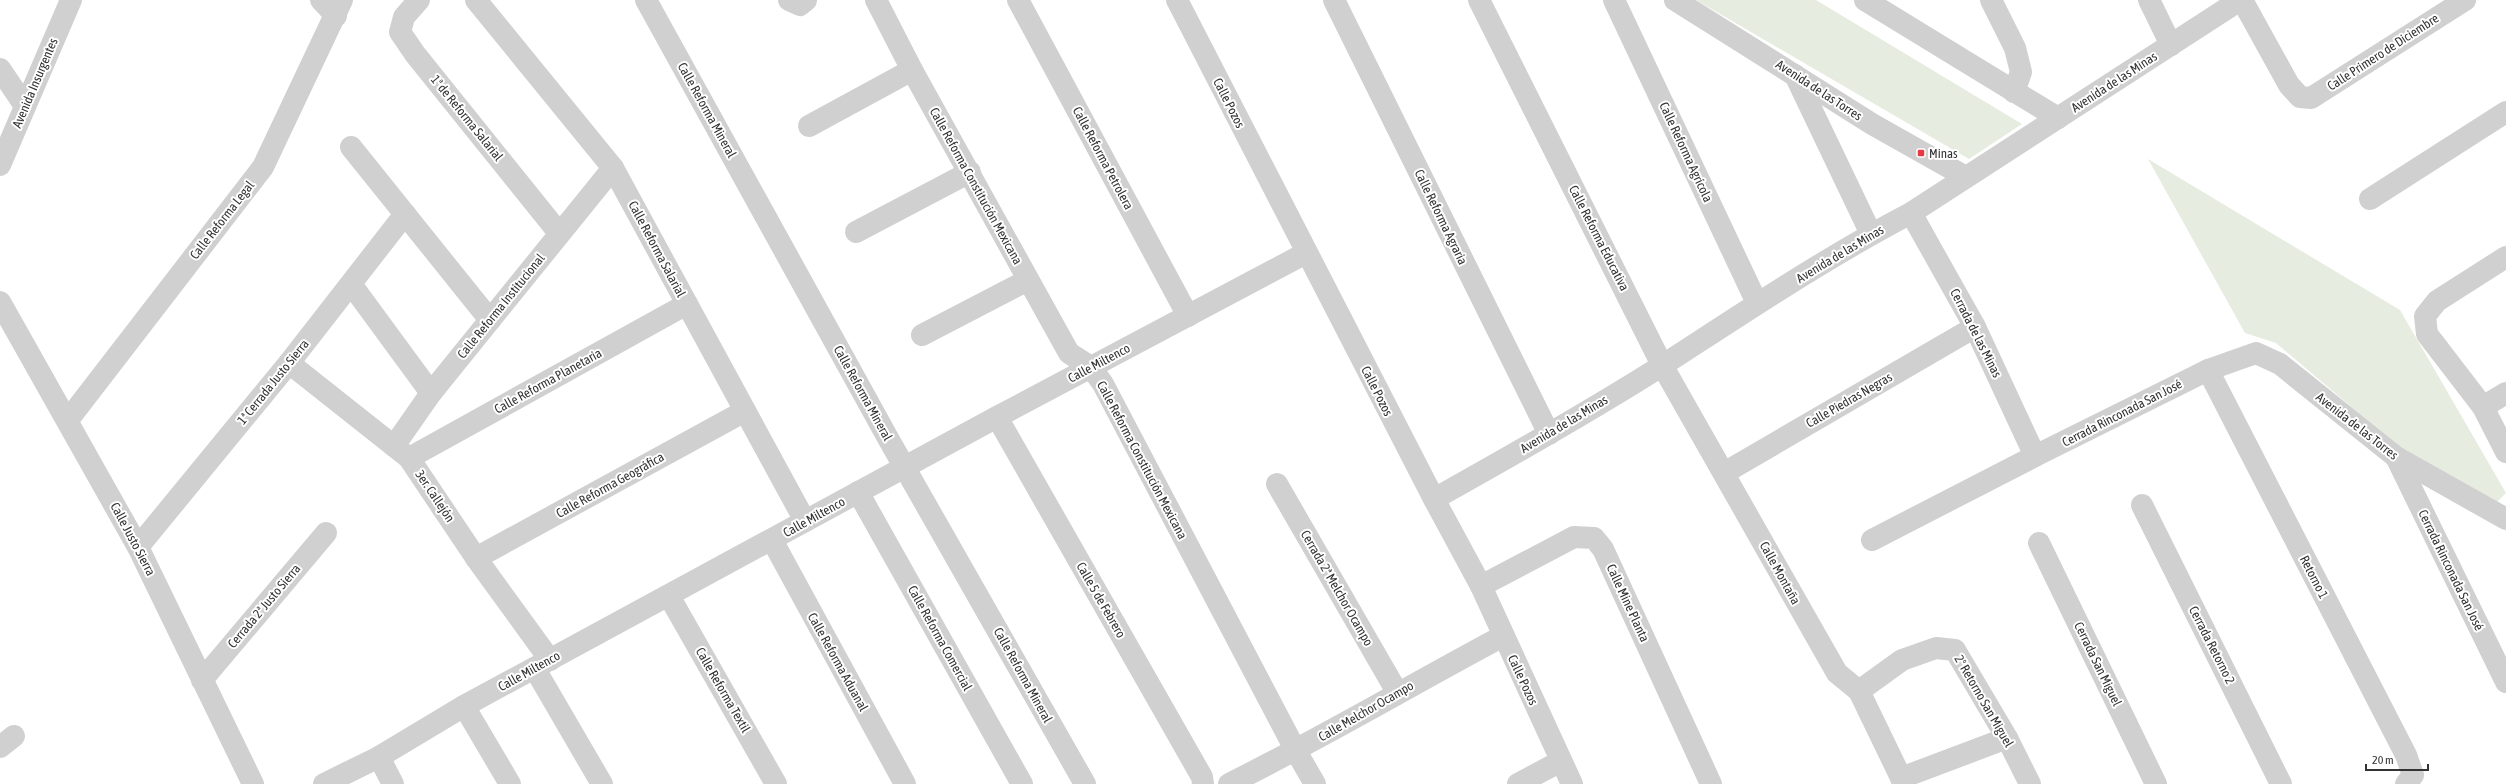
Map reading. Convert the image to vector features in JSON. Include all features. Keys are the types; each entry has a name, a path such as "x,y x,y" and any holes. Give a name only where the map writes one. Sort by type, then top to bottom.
{"street":[{"name":"Avenida Insurgentes","path":"0,165 71,0"},
{"path":"321,0 339,8"},
{"name":"1ª de Reforma Salarial","path":"419,0 404,17 400,32 415,54 559,233"},
{"name":"Calle Reforma Salarial","path":"476,0 613,168 687,304 743,412 805,521"},
{"name":"Calle Reforma Mineral","path":"646,0 906,467 1085,784"},
{"name":"Calle Reforma Constitución Mexicana","path":"876,0 912,70 970,172 1069,353 1091,367 1103,384 1296,751 1315,784"},
{"name":"Calle Reforma Petrolera","path":"1018,0 1188,316"},
{"name":"Calle Pozos","path":"1177,0 1306,253 1481,586 1572,784"},
{"name":"Calle Reforma Agraria","path":"1334,0 1549,434"},
{"name":"Calle Reforma Educativa","path":"1479,0 1662,365 1724,473"},
{"name":"Calle Reforma Agrícola","path":"1614,0 1757,303"},
{"name":"Avenida de las Torres","path":"1675,0 1872,124 1966,177"},
{"path":"1991,0 2015,48 2020,72 2014,92"},
{"path":"2149,0 2171,45"},
{"name":"Avenida de las Minas","path":"1434,499 1549,434 1662,365 1757,303 1871,234 1911,213 2241,0"},
{"name":"Calle Primero de Diciembre","path":"2241,0 2289,84 2300,97 2311,98 2465,0"},
{"path":"1873,3 2058,118"},
{"name":"Calle Reforma Legal","path":"68,420 263,167 339,8"},
{"path":"0,69 25,106"},
{"path":"809,126 912,70"},
{"path":"1795,75 1871,234"},
{"path":"2370,199 2506,112"},
{"path":"351,147 490,320"},
{"name":"Calle Reforma Institucional","path":"402,452 431,393 613,168"},
{"path":"856,232 970,172"},
{"name":"Cerrada de las Minas","path":"1911,213 1975,327 2035,456"},
{"name":"1ª Cerrada Justo Sierra","path":"138,547 289,363 406,214"},
{"name":"Calle Miltenco","path":"324,784 379,757 464,706 858,492 1306,253"},
{"path":"2506,257 2437,301 2425,316 2427,334 2483,407 2506,452"},
{"path":"922,335 1028,280"},
{"path":"350,284 431,393"},
{"name":"Calle Justo Sierra","path":"0,302 68,420 138,547 253,784"},
{"name":"Calle Reforma Planetaria","path":"402,452 687,304"},
{"name":"Calle Piedras Negras","path":"1724,473 1975,327"},
{"name":"Avenida de las Torres","path":"2208,370 2256,353 2280,364 2396,458 2506,519"},
{"name":"3er. Callejón","path":"289,363 402,452 476,558 542,664 602,784"},
{"name":"Cerrada Rinconada San José","path":"1872,540 2035,456 2208,370"},
{"name":"Retorno 1","path":"2208,370 2406,755 2413,775 2406,784"},
{"path":"2483,407 2506,393"},
{"name":"Calle Reforma Geográfica","path":"476,558 743,412"},
{"name":"Calle 5 de Febrero","path":"997,417 1202,777 1203,784"},
{"name":"Cerrada Rinconada San José","path":"2396,458 2506,682"},
{"name":"Calle Montaña","path":"1724,473 1837,673 1858,691"},
{"name":"Cerrada 2ª Melchor Ocampo","path":"1277,484 1397,692"},
{"name":"Calle Reforma Comercial","path":"858,492 1022,784"},
{"name":"Cerrada Retorno 2","path":"2142,505 2281,784"},
{"name":"Cerrada 2ª Justo Sierra","path":"202,680 326,533"},
{"name":"Calle Mine Planta","path":"1481,586 1574,537 1594,538 1603,549 1711,784"},
{"name":"Calle Reforma Aduanal","path":"772,540 905,784"},
{"name":"Cerrada San Miguel","path":"2040,543 2156,784"},
{"name":"Calle Reforma Textil","path":"669,596 776,784"},
{"name":"Calle Melchor Ocampo","path":"1229,784 1296,751 1397,692 1503,636"},
{"name":"2º Retorno San Miguel","path":"1858,691 1902,660 1936,648 1955,650 2007,738 2030,784"},
{"path":"1858,691 1903,781 2007,738"},
{"path":"464,706 510,784"},
{"path":"379,757 393,784"},
{"path":"1518,784 1561,761"}],"shaded area":[{"path":"1696,0 1816,0 2022,124 1969,159"},
{"path":"2148,159 2400,310 2506,493 2492,507 2413,459 2276,343 2245,333"}],"place":[{"name":"Minas","path":"1921,153"}]}
